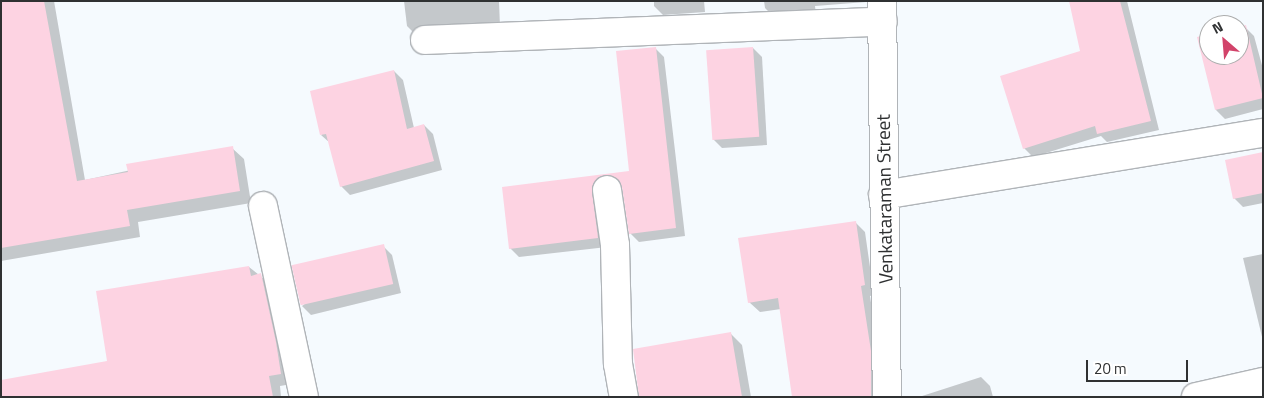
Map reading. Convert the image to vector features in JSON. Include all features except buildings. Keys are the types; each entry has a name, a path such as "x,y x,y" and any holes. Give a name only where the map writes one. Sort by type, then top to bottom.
{"street":[{"path":"426,40 882,11"},
{"name":"Venkataraman Street","path":"882,11 887,397"},
{"path":"883,195 1263,133"},
{"path":"607,190 615,246 618,364 624,397"},
{"path":"263,206 304,397"},
{"path":"1196,397 1263,382"}]}
